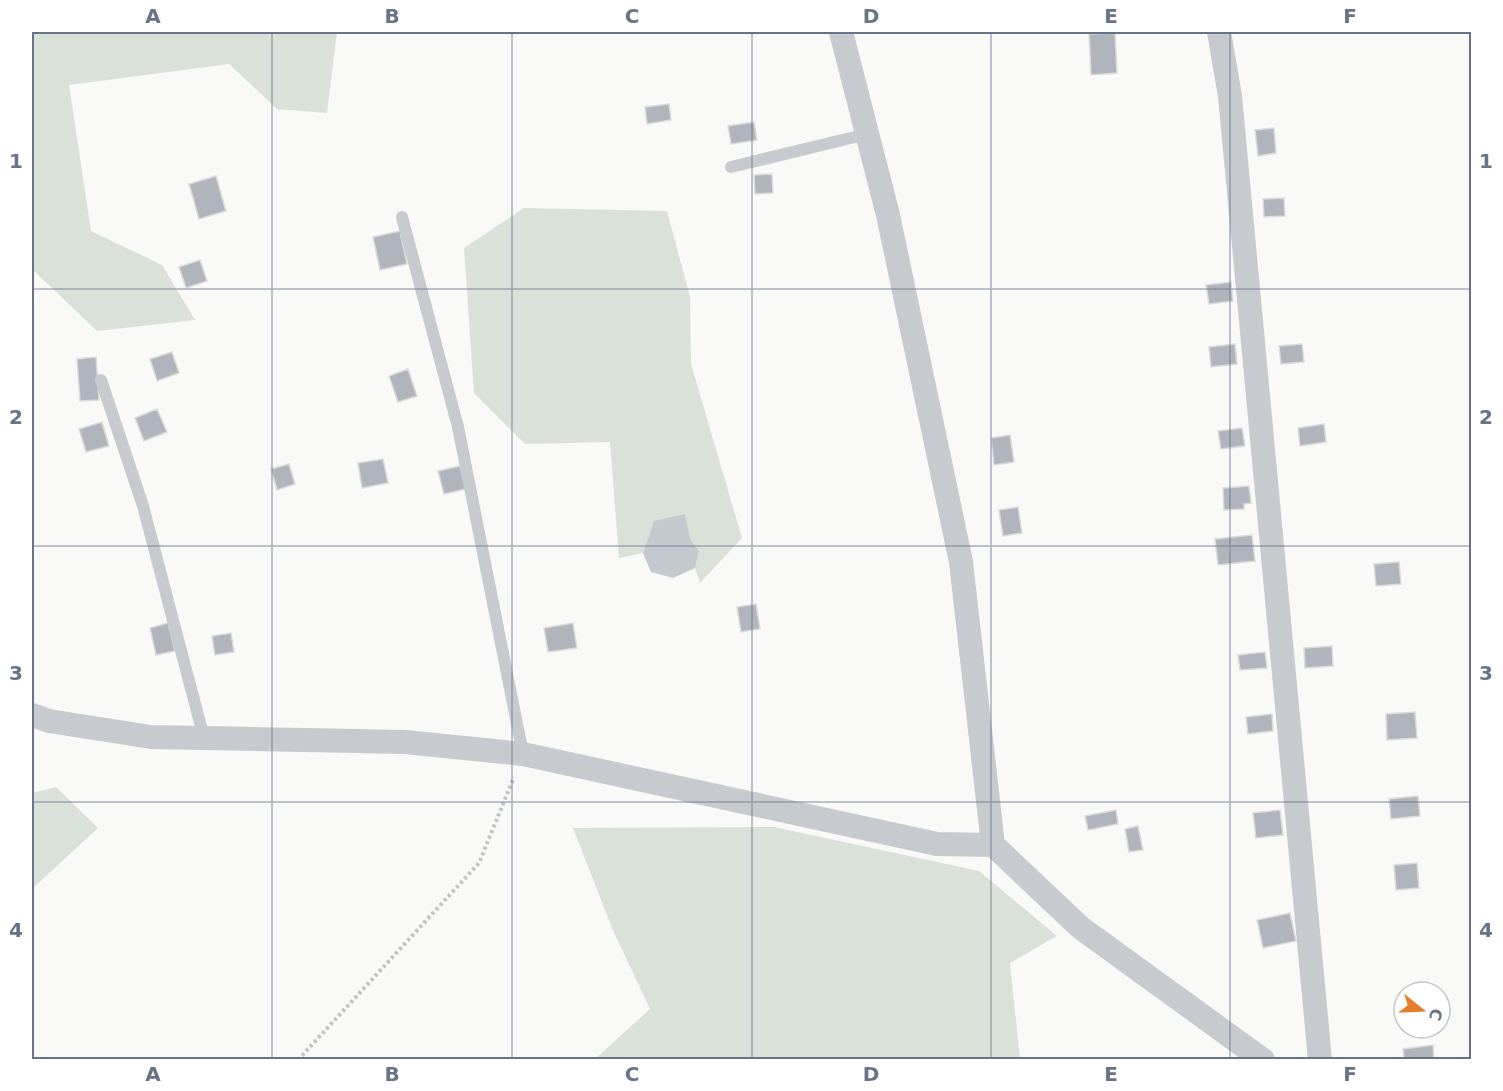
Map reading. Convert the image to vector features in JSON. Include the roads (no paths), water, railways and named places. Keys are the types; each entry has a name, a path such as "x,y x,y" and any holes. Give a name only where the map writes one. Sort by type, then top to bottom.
{"street":[{"path":"841,32 888,215 961,561 993,845 1081,928 1263,1059"},
{"path":"1219,32 1230,96 1320,1059"},
{"path":"32,715 49,721 151,736 405,742 523,754 937,844 993,845"}],"lane":[{"path":"731,167 867,134"},
{"path":"402,217 458,427 523,754"},
{"path":"101,380 143,506 204,738"}]}
